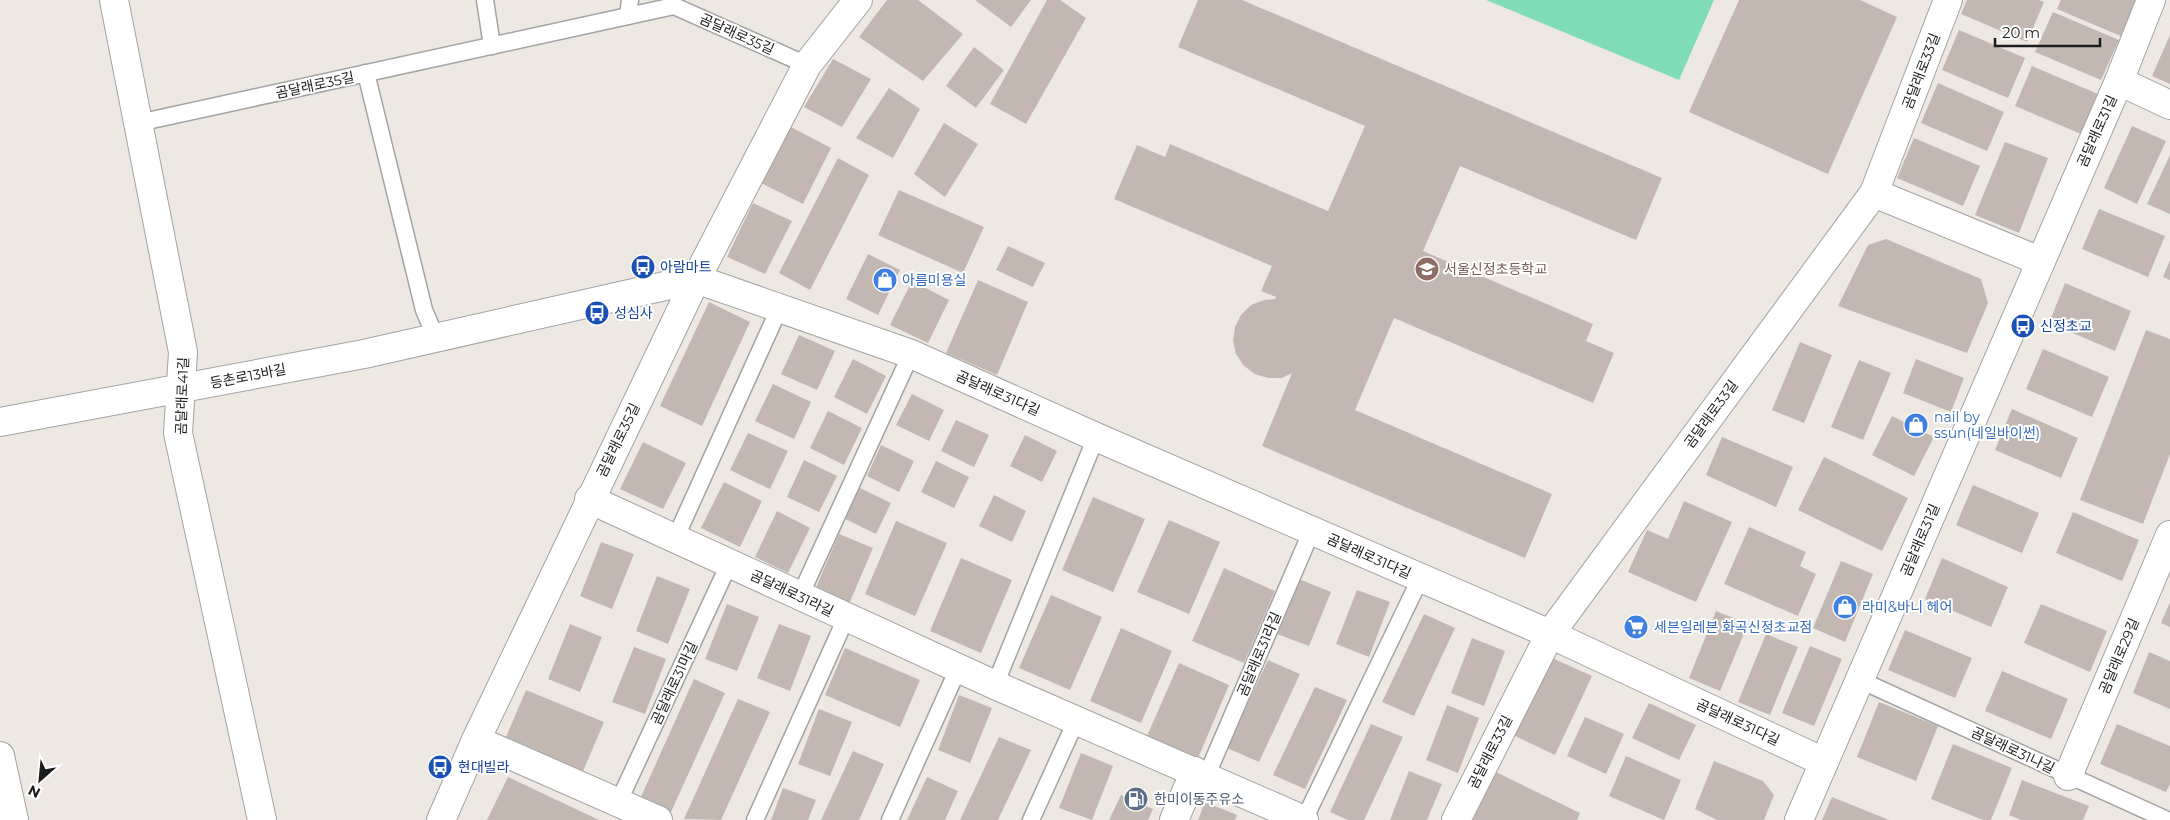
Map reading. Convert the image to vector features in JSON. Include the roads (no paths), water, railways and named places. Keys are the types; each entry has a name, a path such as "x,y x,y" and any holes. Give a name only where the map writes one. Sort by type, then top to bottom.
{"street":[{"name":"곰달래로41길","path":"114,0 183,352 178,433 262,820"},
{"name":"곰달래로35길","path":"441,820 476,740 589,499 696,279 807,65 858,0"},
{"name":"곰달래로33길","path":"1456,820 1550,634 1874,193 1948,0"},
{"name":"곰달래로31길","path":"1800,820 2119,81 2151,0"},
{"path":"2119,81 2170,105"},
{"path":"1874,193 2040,261"},
{"name":"곰달래로31다길","path":"696,279 912,354 1096,437 1550,634 1824,762"},
{"name":"등촌로13바길","path":"0,422 180,389 436,338 696,279"},
{"name":"곰달래로31라길","path":"589,499 958,669 1304,820"},
{"name":"곰달래로29길","path":"2068,776 2170,535"},
{"path":"476,740 658,820"},
{"path":"0,756 14,820"},
{"path":"1174,820 1200,774"}],"lane":[{"path":"485,0 492,46"},
{"name":"곰달래로35길","path":"138,123 492,46 629,8 674,6 807,65"},
{"path":"366,73 424,310 436,338"},
{"path":"675,539 778,309"},
{"path":"800,596 912,354"},
{"path":"995,685 1096,437"},
{"name":"곰달래로31라길","path":"1200,774 1312,530"},
{"name":"곰달래로31마길","path":"618,803 729,564"},
{"name":"곰달래로31라길","path":"1304,820 1420,579"},
{"path":"755,820 846,618"},
{"path":"890,820 958,669"},
{"name":"곰달래로31나길","path":"1860,680 2166,820"},
{"path":"1031,820 1076,721"}],"place":[{"name":"아람마트","path":"643,267"},
{"name":"서울신정초등학교","path":"1427,269"},
{"name":"아름미용실","path":"885,280"},
{"name":"성심사","path":"597,313"},
{"name":"신정초교","path":"2023,326"},
{"name":"nail by ssun(네일바이썬)","path":"1916,425"},
{"name":"라미&바니 헤어","path":"1845,607"},
{"name":"세븐일레븐 화곡신정초교점","path":"1636,627"},
{"name":"현대빌라","path":"440,767"},
{"name":"한미이동주유소","path":"1136,799"}]}
